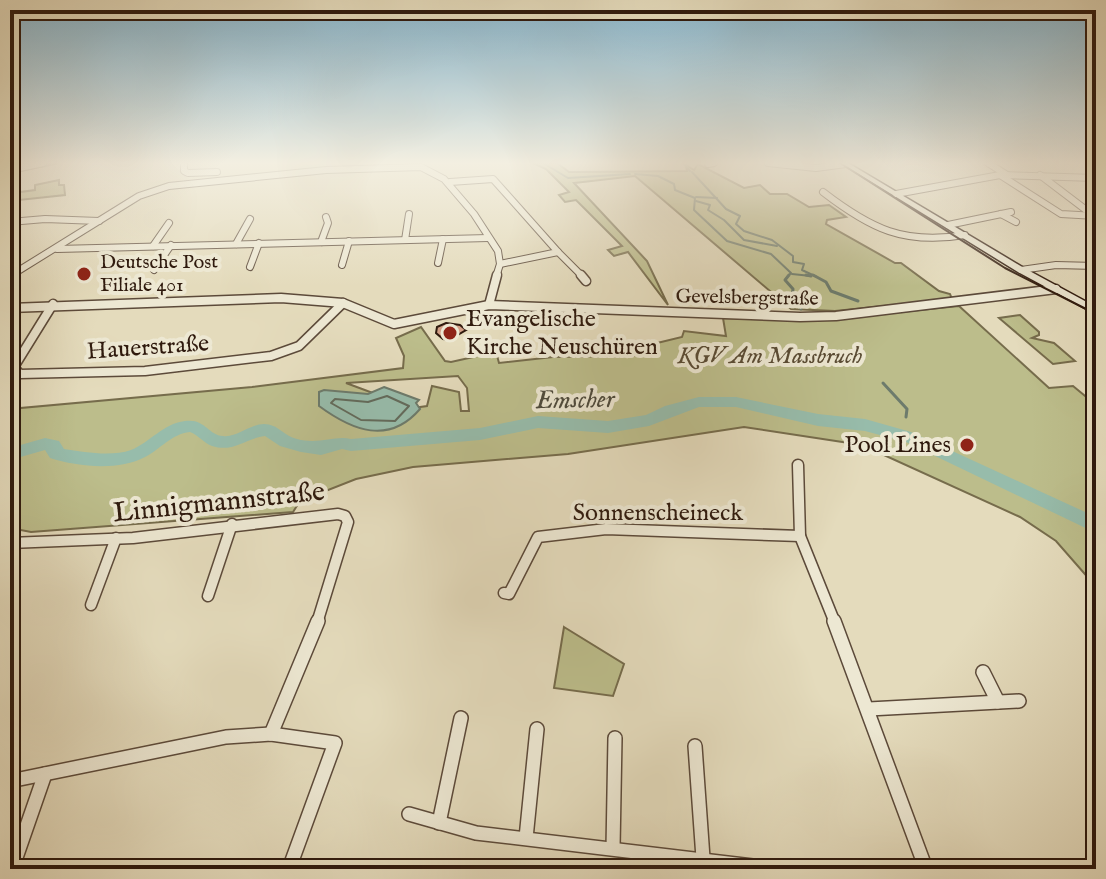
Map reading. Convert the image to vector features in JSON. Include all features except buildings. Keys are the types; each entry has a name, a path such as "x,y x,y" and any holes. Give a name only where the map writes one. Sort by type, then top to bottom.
{"street":[{"path":"10,276 128,204"},
{"path":"465,204 498,251 500,264 489,305"},
{"path":"516,204 586,281"},
{"path":"838,204 858,220 893,235 937,241 965,235"},
{"path":"913,204 1021,270 1096,311"},
{"path":"1046,204 1061,214 1095,216"},
{"path":"948,225 1011,212"},
{"path":"405,240 409,214"},
{"path":"1001,214 1016,222"},
{"path":"321,242 328,223 326,217"},
{"path":"10,222 45,219 99,221"},
{"path":"236,244 250,219"},
{"path":"153,246 169,223"},
{"path":"54,249 488,238"},
{"path":"438,263 443,239"},
{"path":"342,265 349,241"},
{"path":"250,267 259,243"},
{"path":"154,270 171,245"},
{"path":"500,264 558,252"},
{"path":"1021,270 1096,268"},
{"name":"Gevelsbergstraße","path":"10,308 53,304 281,298 343,303 394,324 489,305 755,316 836,316 1056,289"},
{"name":"Hauerstraße","path":"53,304 14,367 20,374 145,371 271,356 299,346 343,303"},
{"path":"798,465 800,536 869,709 925,867 896,869"},
{"name":"Linnigmannstraße","path":"12,546 338,514 345,516 348,522 315,630 271,734"},
{"path":"208,596 232,524"},
{"name":"Sonnenscheineck","path":"504,593 509,594 538,537 606,529 800,536"},
{"path":"91,605 116,538"},
{"path":"983,672 998,702"},
{"path":"869,709 1019,701"},
{"path":"439,823 461,718"},
{"path":"526,838 537,729"},
{"path":"10,781 226,737 271,734 335,743 289,869"},
{"path":"613,848 615,738"},
{"path":"695,746 703,858"},
{"path":"12,869 45,774"},
{"path":"409,814 476,833 778,869"}],"green space":[{"path":"580,204 594,204 647,261 668,305 628,252 614,256 608,250 622,246"},
{"path":"668,204 829,205 846,217 827,220 826,224 895,263 901,263 939,291 950,294 952,299 835,311 791,309"},
{"name":"KGV Am Massbruch","path":"959,306 1049,388 1073,386 1096,405 1096,614 1091,581 1056,541 1020,517 862,445 744,427 568,454 413,467 356,479 300,501 293,512 31,532 10,528 10,409 252,387 403,368 404,356 396,338 421,327 445,361 496,352 499,363 553,357 634,356 649,345 682,337 684,331 726,336 723,318 812,321","holes":["458,376 467,388 469,411 461,411 459,392 432,386 427,406 413,408 346,383"]},
{"path":"1020,315 1039,332 1032,338 1054,343 1075,361 1053,364 999,318"},
{"path":"564,627 624,664 613,696 554,688"}],"water":[{"path":"384,387 419,400 416,403 420,409 396,427 371,430 345,422 319,406 319,392 324,390 368,394"}],"waterway":[{"path":"694,204 694,210 727,241 771,254 791,273 789,275"},
{"path":"707,204 710,205 708,210 724,220 744,240 777,246"},
{"path":"721,204 740,216 736,224 744,231 772,240 793,256 793,262 804,264 802,270 815,276"},
{"path":"792,274 811,276 806,275"},
{"path":"789,275 785,280 793,289 792,297 799,302 801,309"},
{"path":"815,276 826,282 831,291 858,301"},
{"path":"883,383 907,409 906,417"},
{"name":"Emscher","path":"10,454 45,444 53,445 56,454 96,459 128,457 141,452 169,432 190,426 219,442 231,442 259,430 268,430 286,442 321,448 342,443 351,445 480,434 538,422 608,427 649,420 699,402 736,402 818,420 865,425 911,438 1096,525"}],"tram line":[{"path":"904,204 1005,268 1096,314"}],"place":[{"name":"Deutsche Post Filiale 401","path":"84,274"},
{"name":"Evangelische Kirche Neuschüren","path":"450,333"},
{"name":"Pool Lines","path":"967,445"}]}
